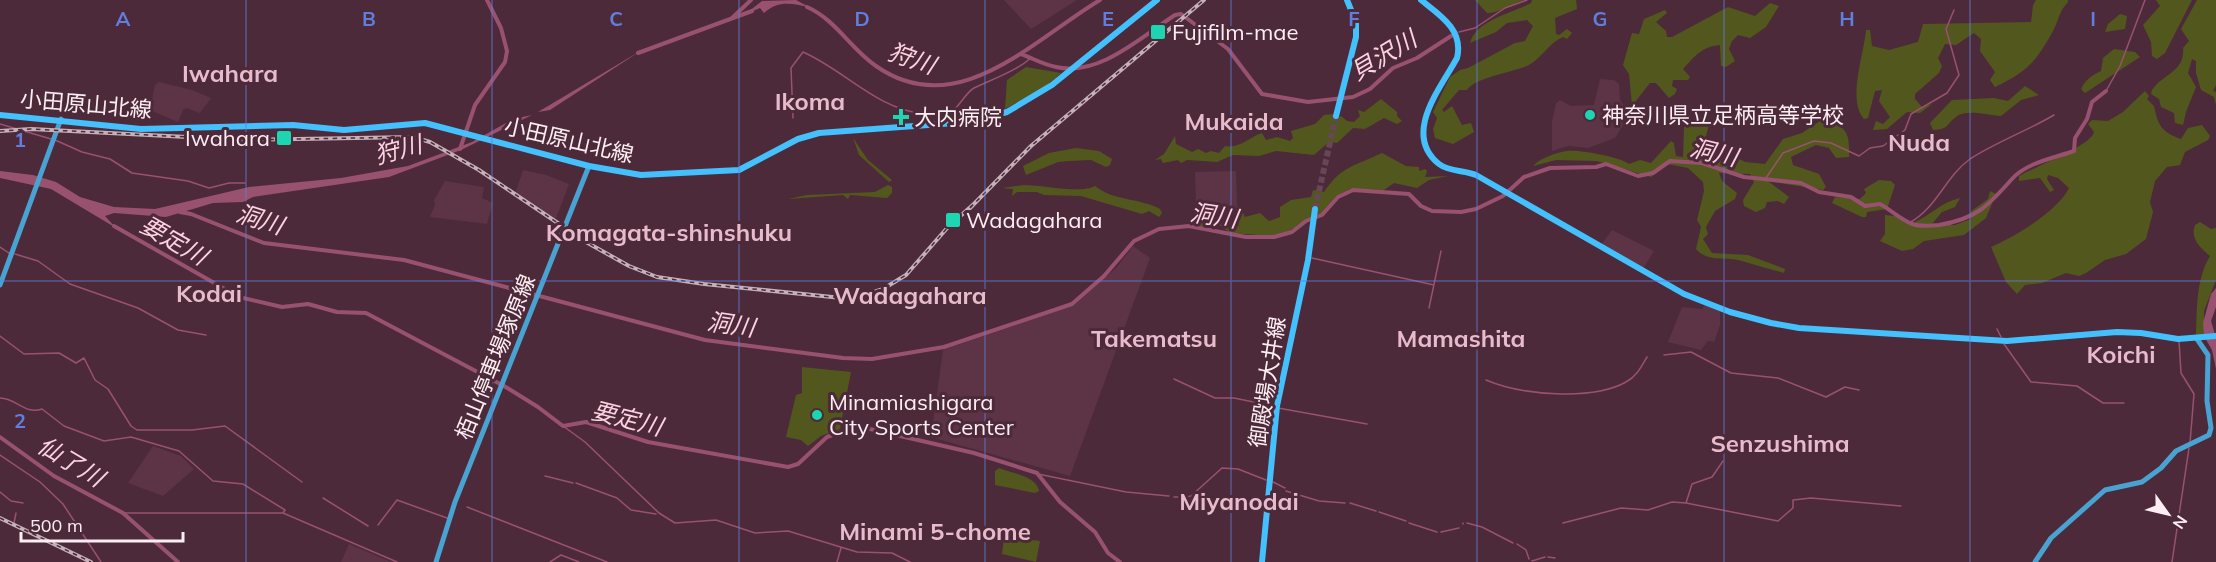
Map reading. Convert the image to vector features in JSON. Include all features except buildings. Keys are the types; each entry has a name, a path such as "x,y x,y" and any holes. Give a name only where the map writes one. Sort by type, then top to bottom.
{"main road":[{"name":"小田原山北線","path":"0,115 62,119 141,129 293,126 338,130 421,122 589,166 641,174 731,171 751,166 798,139 819,133 969,122 1007,112 1027,102 1073,68 1156,0"},
{"path":"1336,116 1356,37 1356,22 1347,0"},
{"path":"1421,0 1450,25 1455,33 1458,53 1425,119 1422,130 1424,140 1441,166 1472,173 1684,294 1743,316 1799,328 2028,342 2129,332 2179,339 2216,336"},
{"path":"0,285 62,119"},
{"name":"栢山停車場塚原線","path":"436,562 455,502 589,166"},
{"name":"御殿場大井線","path":"1262,562 1277,408 1315,209"},
{"path":"2035,562 2051,538 2105,490 2142,482 2161,468 2172,454 2205,438 2211,428 2207,404 2208,351 2199,338"}],"shaded area":[{"path":"796,0 811,8 780,4 764,13 760,8 744,15 762,1"},
{"path":"1004,0 1077,0 1031,29"},
{"path":"642,50 550,110 538,112"},
{"name":"神奈川県立足柄高等学校","path":"1600,79 1614,80 1619,84 1620,99 1627,111 1628,117 1615,138 1588,148 1568,146 1552,151 1552,121 1556,103 1560,100 1571,106 1594,105"},
{"path":"159,82 192,90 211,98 200,113 186,108 183,110 178,122 150,110 155,85"},
{"path":"532,115 461,150 389,177 253,197 243,202 213,203 166,217 114,213 105,216 116,228 51,189 0,178 0,171 33,175 56,182 80,197 114,207 155,209 249,187 341,178 408,166 472,142 513,119"},
{"path":"523,170 546,175 569,184 555,221 515,194"},
{"path":"1236,171 1237,206 1240,206 1241,213 1216,217 1191,208 1196,206 1195,172"},
{"path":"445,181 484,187 482,198 493,203 487,224 430,217 435,204 434,200"},
{"path":"1612,230 1654,251 1643,269 1601,245"},
{"path":"1133,246 1150,258 1070,476 931,437 943,350 1074,305 1117,267"},
{"path":"2216,288 2216,307 2211,321 2216,338 2216,369 2212,350 2204,336 2203,323 2211,294"},
{"path":"1705,305 1720,311 1720,325 1714,342 1708,341 1701,350 1668,342 1682,307 1702,309"},
{"path":"153,446 181,456 194,469 163,496 128,483"},
{"path":"349,544 391,562 341,562"}],"green space":[{"path":"1475,0 1524,0 1487,13"},
{"path":"1532,0 1576,0 1577,9 1555,18 1556,34 1559,35 1567,29 1572,33 1567,39 1563,37 1558,40 1527,66 1477,82 1467,90 1459,90 1442,110 1444,112 1452,106 1462,125 1471,123 1474,132 1453,144 1435,138 1433,129 1437,118 1433,112 1450,77 1515,43 1525,41 1533,26 1527,20 1507,23 1496,32 1470,43 1474,35 1487,23 1531,3"},
{"path":"2036,0 2068,0 2068,2 2041,51 2023,71 1995,87 1990,80 1995,72 1980,51 1981,39 1974,33 1956,45 1945,44 1938,58 1942,66 1939,73 1915,94 1915,99 1922,107 1932,104 1920,113 1907,112 1887,129 1873,130 1876,121 1883,124 1890,117 1879,101 1882,90 1875,91 1868,118 1864,119 1859,111 1857,89 1866,30 1870,30 1872,46 1889,50 1918,42 1923,24 2031,22 2033,5"},
{"path":"2156,0 2192,0 2165,53 2157,59 2152,56 2151,42 2143,25 2160,6"},
{"path":"2197,0 2216,0 2216,85 2213,91 2216,92 2216,105 2214,97 2201,90 2196,73 2196,61 2192,59 2188,73 2196,87 2183,125 2175,123 2174,113 2161,107 2159,99 2151,94 2157,84 2173,72 2181,62 2183,48 2189,41 2181,29"},
{"path":"1770,3 1779,6 1766,27 1750,38 1738,35 1732,41 1729,49 1735,61 1726,67 1721,66 1720,45 1708,48 1699,53 1683,69 1690,77 1688,80 1673,80 1672,86 1677,89 1675,94 1669,98 1656,83 1650,83 1632,106 1629,74 1623,65 1632,33 1639,34 1644,19 1665,10 1667,13 1656,22 1666,31 1667,37 1672,37 1728,7 1755,16"},
{"path":"2120,14 2127,16 2125,29 2105,32 2108,24"},
{"path":"2114,49 2135,52 2140,57 2085,93 2081,89 2089,78 2101,71 2103,58"},
{"path":"1026,67 1061,73 1046,86 1005,109 1007,80"},
{"path":"2025,86 2039,95 2021,100 2001,116 1961,114 1945,128 1933,130 1930,123 1952,100 1994,98 2008,101"},
{"path":"2145,91 2149,96 2147,99 2154,106 2159,123 2169,134 2181,139 2188,128 2202,125 2210,136 2208,140 2185,152 2180,165 2167,167 2155,181 2150,202 2153,212 2146,239 2126,254 2105,260 2079,276 2066,273 2042,283 2025,285 2017,294 2006,282 1991,247 2011,237 2045,214 2055,206 2069,188 2058,178 2048,175 2047,179 2054,190 2050,192 2040,178 2019,181 2019,176 2083,144 2091,138 2094,132 2088,124 2092,120 2108,121 2123,112"},
{"path":"1381,99 1397,112 1397,116 1402,121 1397,124 1384,118 1365,129 1353,128 1337,143 1329,142 1314,155 1276,151 1259,156 1233,155 1217,162 1187,160 1181,163 1178,160 1163,163 1161,159 1155,160 1164,154 1175,136 1176,144 1192,152 1198,149 1206,153 1211,151 1219,153 1225,146 1240,144 1262,133 1266,140 1277,137 1290,141 1293,138 1291,131 1315,124 1324,115 1334,114 1337,118 1341,116 1347,121 1354,122 1360,116 1358,110 1364,112"},
{"path":"1697,117 1707,120 1709,124 1705,140 1697,151 1698,156 1732,155 1745,162 1765,164 1783,139 1802,133 1820,121 1829,122 1845,131 1849,142 1849,157 1836,158 1829,148 1816,145 1791,157 1793,165 1819,174 1826,187 1823,190 1768,181 1789,197 1784,204 1778,201 1767,202 1765,208 1756,212 1744,206 1743,200 1754,182 1750,174 1719,173 1722,181 1737,193 1735,199 1715,211 1706,227 1708,234 1703,239 1712,253 1748,255 1785,269 1784,273 1736,260 1712,258 1696,249 1701,227 1697,220 1704,191 1703,182 1688,168 1667,164 1651,177 1597,161 1556,160 1533,166 1548,156 1572,151 1609,156 1629,164 1640,160 1651,163 1671,141 1674,143 1676,156 1683,157 1684,127"},
{"path":"853,138 868,160 892,180 889,182 859,155"},
{"path":"1076,148 1099,151 1112,159 1110,165 1106,167 1091,160 1058,162 1026,175 1023,166 1049,153"},
{"path":"1382,153 1406,166 1419,167 1419,171 1425,169 1427,171 1425,177 1448,176 1429,180 1417,188 1394,183 1384,190 1350,189 1336,196 1322,213 1289,231 1273,236 1230,233 1219,225 1206,229 1198,227 1195,213 1201,209 1205,214 1239,226 1235,218 1241,209 1245,217 1260,213 1269,221 1280,217 1280,207 1291,200 1311,197 1313,190 1324,192 1330,183 1343,172"},
{"path":"1879,180 1891,181 1895,185 1887,209 1867,212 1866,217 1862,217 1832,203 1835,197 1860,199 1866,193 1864,189"},
{"path":"888,185 892,187 892,193 887,198 850,195 848,199 843,195 788,199 807,195 875,192"},
{"path":"1024,185 1071,189 1095,186 1110,194 1152,205 1160,209 1162,213 1159,217 1149,211 1142,214 1081,196 1017,192 1012,196 1013,189 1002,188"},
{"path":"1990,191 1996,194 1986,218 1964,235 1924,241 1913,249 1902,251 1880,241 1885,234 1885,215 1903,217 1913,223 1960,198 1955,207 1942,212 1931,225 1955,225 1971,219 1970,212 1988,199"},
{"path":"2200,222 2211,229 2216,228 2216,280 2204,311 2204,336 2196,335 2197,305 2202,274 2210,256 2195,239 2195,225"},
{"name":"Minamiashigara City Sports Center","path":"802,367 851,372 840,429 821,436 808,446 801,440 786,437 796,395 802,393"},
{"path":"999,468 1029,478 1039,491 1035,493 995,485 995,471"},
{"path":"1004,537 1040,541 1036,562 1002,554"}],"waterway":[{"path":"460,149 475,105 505,62 507,51 501,28 487,0"},
{"path":"732,18 751,0"},
{"name":"狩川","path":"807,7 835,26 876,66 906,81 936,85 965,81 993,69 1100,0"},
{"name":"貝沢川","path":"1459,32 1475,28 1505,8 1527,0"},
{"name":"洞川","path":"2106,91 2120,66 2145,0"},
{"path":"1766,178 1783,153 1814,141 1831,143 1859,156 1870,148 1883,146 1905,130 1911,114 1947,93 1959,75 1946,29 1954,10"},
{"name":"狩川","path":"638,53 752,11"},
{"name":"貝沢川","path":"1021,54 1056,67 1072,69 1088,66 1119,53 1175,15 1181,14 1228,49 1262,94 1308,102 1353,97 1370,89 1393,68 1417,58 1451,36"},
{"path":"793,118 791,68 803,52 891,105 907,111 940,116 952,112 974,88 1011,71 1031,58"},
{"name":"洞川","path":"180,212 191,214 264,243 404,260 705,340 843,358 872,359 944,347 1072,304 1104,276 1134,241 1159,229 1189,226 1246,237 1274,237 1292,232 1306,221 1322,215 1338,197 1353,190 1409,194 1421,206 1432,211 1461,212 1476,209 1503,196 1524,177 1550,168 1596,167 1606,164 1638,176 1653,173 1670,161 1702,163 1744,177 1801,183 1819,192 1851,197 1865,206 1880,204 1903,220 1915,225 1932,226 1952,222 1980,210 2024,169 2074,151 2075,138 2087,119 2092,102 2106,91"},
{"path":"1909,223 1927,209 1954,174 1970,159 2054,115"},
{"path":"0,124 51,139"},
{"path":"55,140 82,152 110,159 132,173 188,181 209,188 229,183 245,183"},
{"name":"要定川","path":"114,226 239,297 282,307 308,304 337,312 366,313 504,386 563,426 586,422 648,442 788,467 798,464 827,437 857,426 974,453 1037,473 1060,502 1095,532 1108,553 1120,562"},
{"path":"0,247 9,253"},
{"path":"1429,308 1441,251"},
{"path":"15,254 38,261 70,284 138,308 178,330 206,335"},
{"path":"1312,258 1434,285"},
{"path":"1997,329 2001,337"},
{"path":"0,336 24,354 59,353 76,363 84,358 95,380 108,389 131,426 137,430 192,430 225,426 302,482"},
{"path":"2179,341 2181,373 2194,394 2190,443"},
{"path":"2004,344 2031,382 2077,386 2103,403 2124,403"},
{"path":"1664,355 1691,352 1731,373 1778,378 1826,397 1845,387 1859,390"},
{"path":"1486,380 1537,392 1556,394 1595,392 1630,380 1647,357"},
{"path":"1174,379 1215,398 1234,398 1273,406"},
{"path":"0,398 31,410 42,409 64,426 104,441 131,437 179,451 213,481 243,484 285,510 283,513"},
{"path":"1278,408 1367,424"},
{"path":"563,426 585,442 659,513 675,523 716,520 755,533 788,531 857,552 892,553 910,562"},
{"name":"仙了川","path":"0,437 54,476 123,513 178,562"},
{"path":"2172,562 2189,448"},
{"path":"0,455 40,482 63,504 101,562"},
{"path":"1563,523 1621,508 1648,510 1672,502 1686,503 1692,484 1712,477 1723,461"},
{"path":"1181,498 1191,496 1222,468 1238,469 1266,480"},
{"path":"1038,474 1126,492 1169,496"},
{"path":"545,476 573,483"},
{"path":"1273,482 1285,488"},
{"path":"576,483 617,498 631,510 656,514"},
{"path":"1286,491 1319,501 1345,503"},
{"path":"0,492 11,501 23,503"},
{"path":"323,498 368,526"},
{"path":"1686,503 1778,521 1793,508 1793,500 1811,498 1901,506"},
{"path":"378,525 397,500 447,518"},
{"path":"1350,503 1376,511"},
{"path":"467,507 607,562"},
{"path":"1379,512 1406,521"},
{"path":"14,523 16,513"},
{"path":"123,513 283,513 397,562"},
{"path":"1409,523 1437,532"},
{"path":"1467,523 1482,527 1513,543"},
{"path":"1441,532 1459,528"},
{"path":"1517,544 1526,550 1529,559"},
{"path":"837,562 841,548"},
{"path":"550,562 561,555 579,562"},
{"path":"1532,561 1545,557"},
{"path":"1548,557 1555,558"}],"tunnel":[{"path":"1315,209 1336,116"}],"railway":[{"path":"970,208 1031,146 1204,0"},
{"path":"0,131 31,129 246,140 413,137 430,142 479,170 586,242 629,266 657,277 842,298 883,289 906,275 948,227 975,203"},
{"path":"0,518 91,562"}],"place":[{"name":"Fujifilm-mae","path":"1158,32"},
{"name":"神奈川県立足柄高等学校","path":"1590,115"},
{"name":"大内病院","path":"901,117"},
{"name":"Iwahara","path":"284,138"},
{"name":"Wadagahara","path":"953,220"},
{"name":"Minamiashigara City Sports Center","path":"817,415"}],"district":[{"name":"Iwahara","path":"230,73"},
{"name":"Ikoma","path":"810,101"},
{"name":"Mukaida","path":"1234,121"},
{"name":"Nuda","path":"1919,142"},
{"name":"Komagata-shinshuku","path":"669,232"},
{"name":"Kodai","path":"209,293"},
{"name":"Wadagahara","path":"910,295"},
{"name":"Takematsu","path":"1154,338"},
{"name":"Mamashita","path":"1461,338"},
{"name":"Koichi","path":"2121,354"},
{"name":"Senzushima","path":"1780,443"},
{"name":"Miyanodai","path":"1239,501"},
{"name":"Minami 5-chome","path":"935,531"}]}
